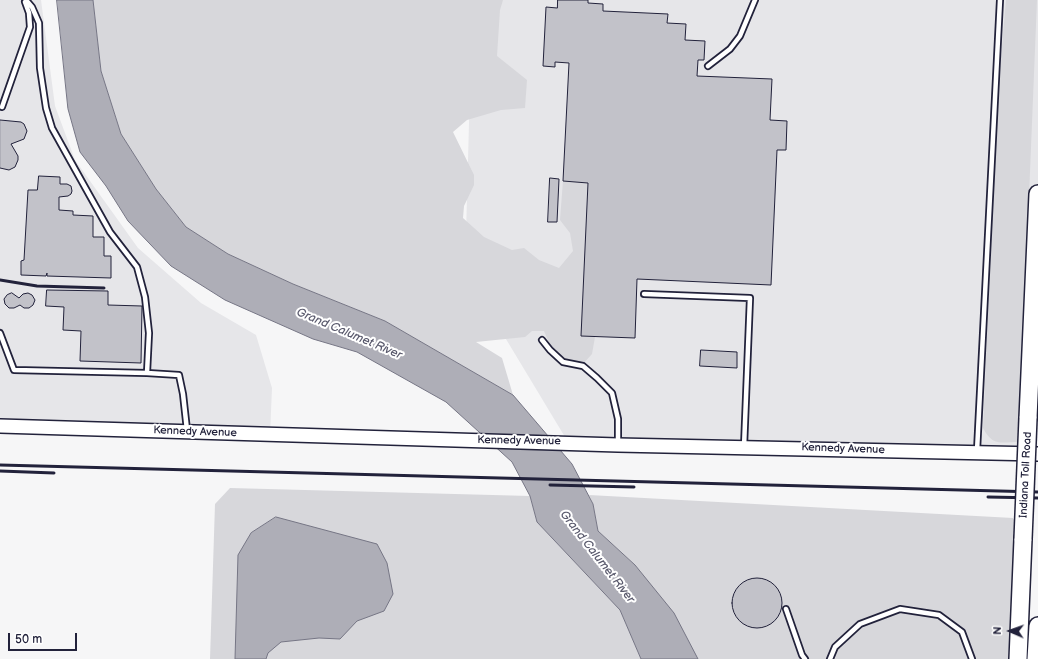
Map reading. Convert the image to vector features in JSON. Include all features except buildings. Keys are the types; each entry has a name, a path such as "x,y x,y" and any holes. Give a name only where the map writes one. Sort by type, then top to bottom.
{"highway":[{"name":"Indiana Toll Road","path":"1018,659 1038,194"},
{"path":"1036,659 1038,626"}],"main road":[{"name":"Kennedy Avenue","path":"0,426 480,441 568,442 618,445 1038,454"}],"lane":[{"path":"2,107 30,27 30,13 25,0"},
{"path":"25,0 32,7 39,23 40,68 46,108 52,128 110,232 137,267 145,297 149,333 147,373"},
{"path":"708,66 730,49 740,36 755,0"},
{"path":"977,453 1000,0"},
{"path":"644,294 750,298 744,447"},
{"path":"0,333 14,370 179,375 188,431"},
{"path":"542,340 563,362 583,366 598,378 612,393 618,419 618,445"},
{"path":"786,609 802,655 805,659"},
{"path":"830,659 835,646 860,624 900,609 939,615 962,632 972,659"}],"shaded area":[{"path":"0,0 41,0 55,106 75,160 138,248 201,303 256,335 272,388 270,435 0,427"},
{"path":"93,0 503,0 500,10 497,56 527,80 525,108 501,110 467,120 453,132 474,175 474,185 464,206 463,218 484,237 512,250 524,248 539,260 559,268 573,251 570,233 560,220 563,181 588,183 582,336 595,337 592,354 581,366 566,363 552,350 544,331 532,331 525,337 476,342 502,358 513,395 385,321 293,284 228,254 186,227 156,189 121,134 101,71"},
{"path":"494,0 1038,0 1038,194 1024,447 977,453 568,442 465,271 471,49"},
{"path":"1006,0 1037,0 1019,442 1002,443 994,441 990,438 983,428 998,91"},
{"path":"230,488 530,496 537,522 620,610 641,659 210,659 215,504"},
{"path":"589,495 1013,518 1023,539 1018,659 698,659 635,565 598,531 593,504"}],"water":[{"name":"Grand Calumet River","path":"57,0 93,0 101,71 121,134 156,189 186,227 228,254 293,284 385,321 513,395 572,464 593,504 598,531 635,565 674,613 698,659 641,659 620,610 537,522 530,496 512,462 446,402 357,352 313,339 225,300 171,266 128,221 106,186 80,152 68,109"},
{"path":"276,517 377,544 387,563 393,594 384,611 357,621 340,639 319,638 281,642 268,653 266,659 235,659 238,555 251,533"}],"railway":[{"path":"0,280 37,286 104,288"},
{"path":"0,465 1038,492"},
{"path":"0,471 54,473"},
{"path":"550,485 634,487"},
{"path":"988,497 1038,498"}]}
